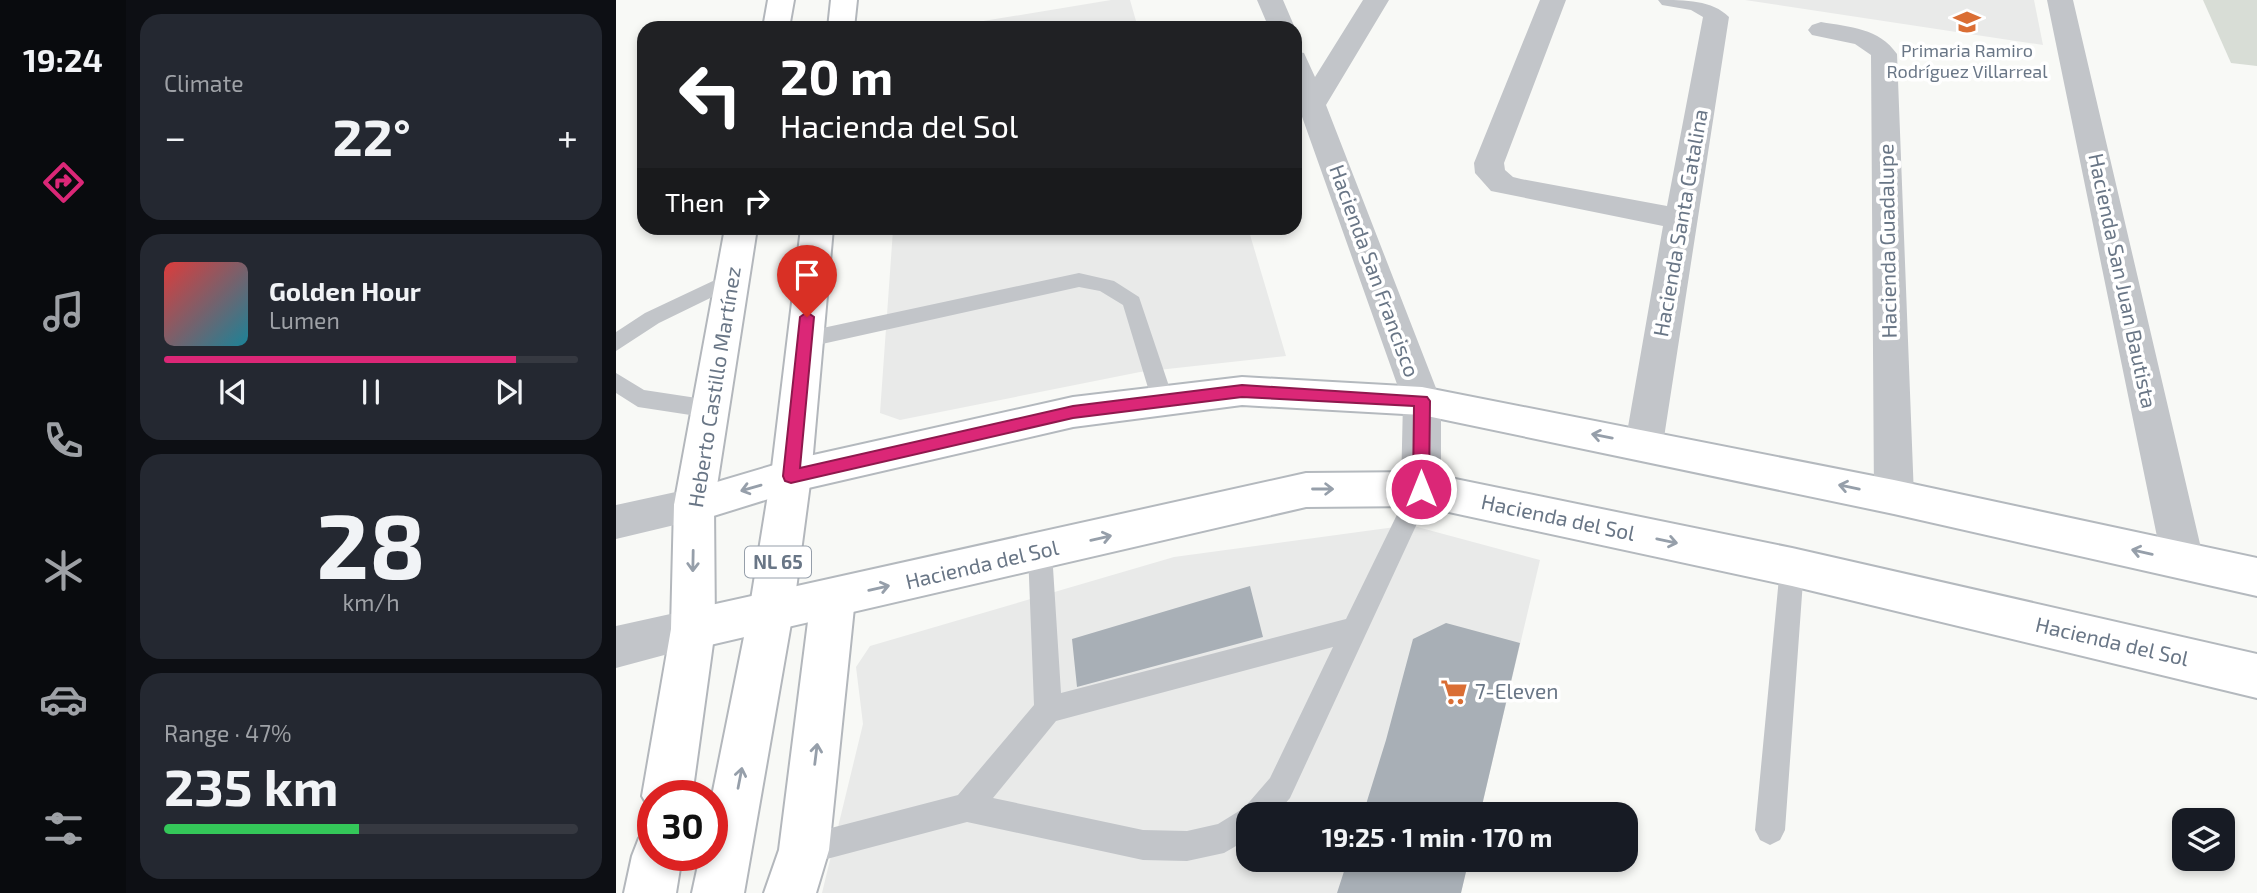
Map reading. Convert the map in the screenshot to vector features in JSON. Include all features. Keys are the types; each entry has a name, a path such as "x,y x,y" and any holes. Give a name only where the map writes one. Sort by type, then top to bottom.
{"street":[{"path":"842,21 844,0"},
{"path":"1270,0 1279,21"},
{"path":"1313,103 1376,0"},
{"path":"1553,0 1489,163 1490,173 1502,184 1520,189 1680,219"},
{"name":"Hacienda Santa Catalina","path":"1644,444 1716,17 1712,10 1706,7 1671,0"},
{"name":"Hacienda San Juan Bautista","path":"2060,0 2183,561"},
{"name":"Hacienda Guadalupe","path":"1821,30 1870,41 1880,47 1884,54 1894,497"},
{"name":"Hacienda San Francisco","path":"1302,76 1422,401 1421,489"},
{"name":"Heberto Castillo Martínez","path":"669,780 693,629 694,505 740,235"},
{"name":"NL 65","path":"718,893 771,612 791,476 816,235"},
{"path":"616,522 694,505 791,476 1073,412 1242,391 1422,401 1644,444 2257,577"},
{"name":"Hacienda del Sol","path":"693,629 1040,552 1306,489 1421,489 1792,567 2257,676"},
{"path":"790,893 804,850 833,598"},
{"path":"616,647 693,629"},
{"path":"650,893 654,871"}],"lane":[{"path":"616,343 652,318 733,279"},
{"path":"804,340 1079,280 1103,283 1121,291 1132,302 1163,401"},
{"path":"616,381 638,398 710,409"},
{"path":"1267,802 1280,788 1387,556 1421,489"},
{"path":"1040,552 1048,710"},
{"path":"1770,830 1792,567"},
{"path":"967,807 1048,710 1355,629"},
{"path":"804,850 967,807 1143,845 1187,846 1224,838 1236,830"}],"shaded area":[{"path":"1111,0 1130,0 1136,21 984,21"},
{"name":"Primaria Ramiro Rodríguez Villarreal","path":"1745,0 2034,0 2043,45"},
{"path":"2203,0 2257,0 2257,66 2231,63"},
{"path":"893,235 1250,235 1286,356 1140,372 900,420 880,413"},
{"path":"1410,525 1540,560 1483,802 1236,802 1236,872 1466,872 1461,893 822,893 863,724 856,667 870,646 1174,557"}],"building":[{"path":"1250,586 1263,637 1077,687 1072,639"},
{"name":"7-Eleven","path":"1446,623 1520,643 1483,802 1367,802 1413,639"},
{"path":"1344,872 1466,872 1461,893 1337,893"}],"place":[{"name":"Primaria Ramiro Rodríguez Villarreal","path":"1967,22"},
{"name":"7-Eleven","path":"1454,692"}],"route":[{"path":"807,317 791,476 1073,412 1242,391 1422,401 1421,489"}]}
